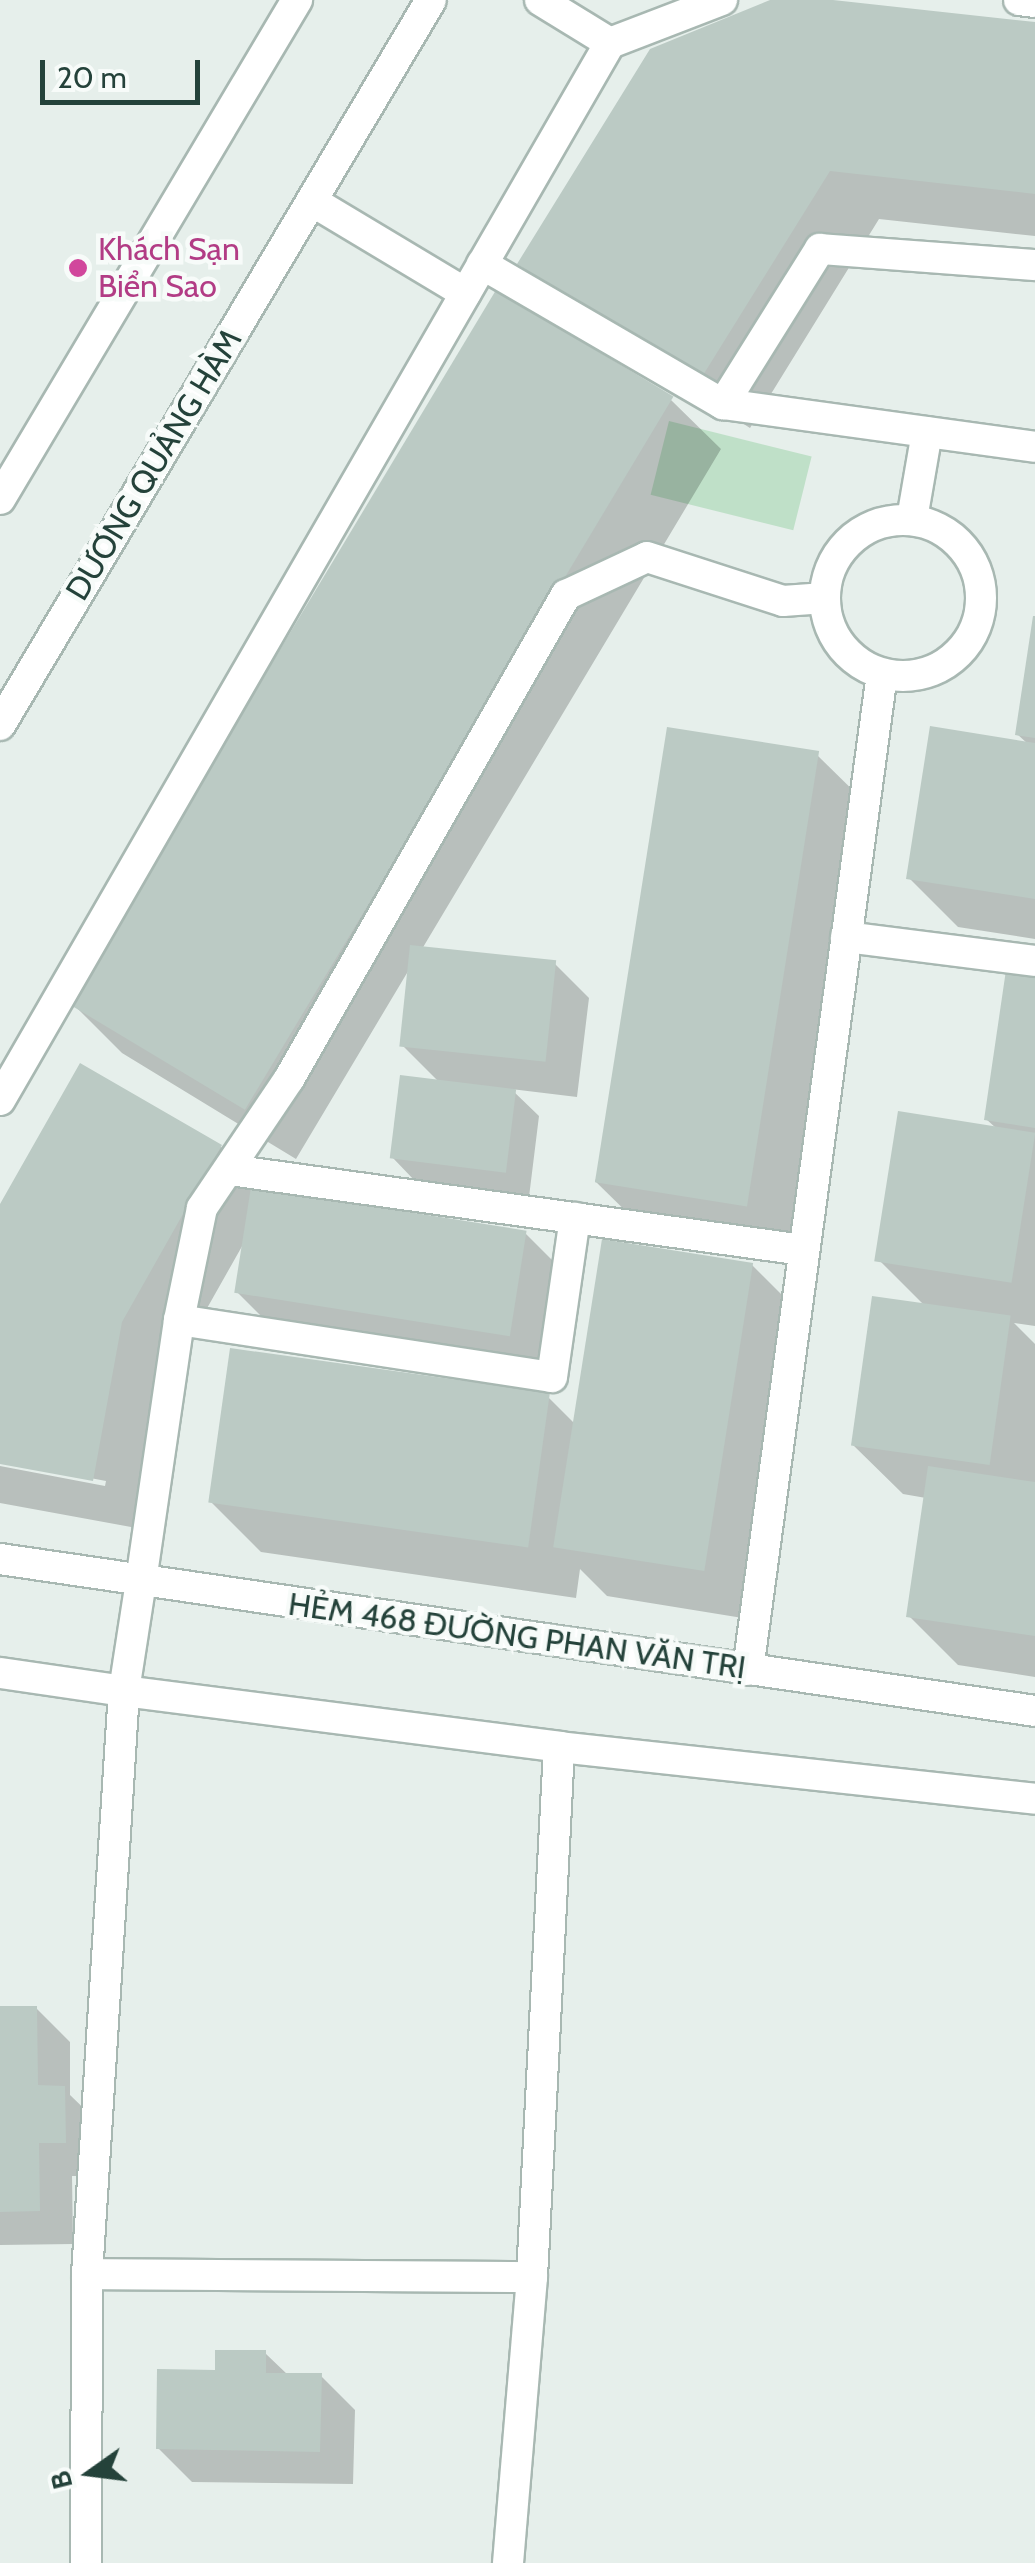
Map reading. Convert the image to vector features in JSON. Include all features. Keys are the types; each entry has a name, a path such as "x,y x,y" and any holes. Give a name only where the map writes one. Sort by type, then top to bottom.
{"street":[{"path":"0,500 297,0"},
{"name":"DƯƠNG QUẢNG HÀM","path":"0,724 431,0"},
{"path":"540,0 610,43"},
{"path":"0,1100 610,43 722,0"},
{"path":"1019,0 1035,2"},
{"path":"312,201 466,294"},
{"path":"724,404 820,249 1035,266"},
{"path":"482,264 724,404 1035,447"},
{"path":"912,519 926,432"},
{"path":"912,519 937,526 960,542 974,565 982,591 980,616 970,639 954,659 908,677 882,674 859,664 841,646 828,624 824,598 828,572 841,548 860,531 885,521 912,519"},
{"path":"86,2563 88,2274 124,1690 179,1320 202,1208 230,1170 394,900 566,595 647,556 784,601 824,598"},
{"path":"748,1670 882,674"},
{"path":"846,936 1035,961"},
{"path":"230,1170 803,1250"},
{"path":"179,1320 552,1377 575,1218"},
{"name":"HẺM 468 ĐƯỜNG PHAN VĂN TRỊ","path":"0,1559 1035,1712"},
{"path":"0,1673 558,1747 1035,1799"},
{"path":"508,2563 532,2277 558,1747"},
{"path":"88,2274 532,2277"}],"green space":[{"path":"669,421 812,457 793,530 651,495"}],"building":[{"path":"770,0 833,0 1035,22 1035,194 830,171 700,380 517,264 650,49"},
{"path":"496,290 673,397 245,1110 67,1003"},
{"path":"1035,616 1035,738 1015,735"},
{"path":"930,726 1035,743 1035,899 906,879"},
{"path":"667,727 819,751 747,1206 595,1182"},
{"path":"410,945 556,960 546,1062 399,1046"},
{"path":"1006,970 1035,974 1035,1128 984,1120"},
{"path":"80,1063 222,1145 122,1322 93,1481 0,1464 0,1204"},
{"path":"400,1075 516,1089 506,1173 390,1158"},
{"path":"898,1111 1035,1133 1012,1283 874,1261"},
{"path":"251,1187 527,1231 510,1336 234,1293"},
{"path":"602,1239 753,1263 704,1571 553,1547"},
{"path":"872,1296 1011,1315 990,1465 851,1446"},
{"path":"230,1348 550,1393 528,1547 208,1502"},
{"path":"928,1466 1035,1482 1035,1636 906,1617"},
{"path":"0,2006 37,2006 38,2085 65,2086 66,2143 39,2143 40,2211 0,2212"},
{"path":"215,2350 266,2350 266,2373 322,2373 320,2452 156,2449 157,2369 215,2370"}],"place":[{"name":"Khách Sạn Biển Sao","path":"78,268"}]}
